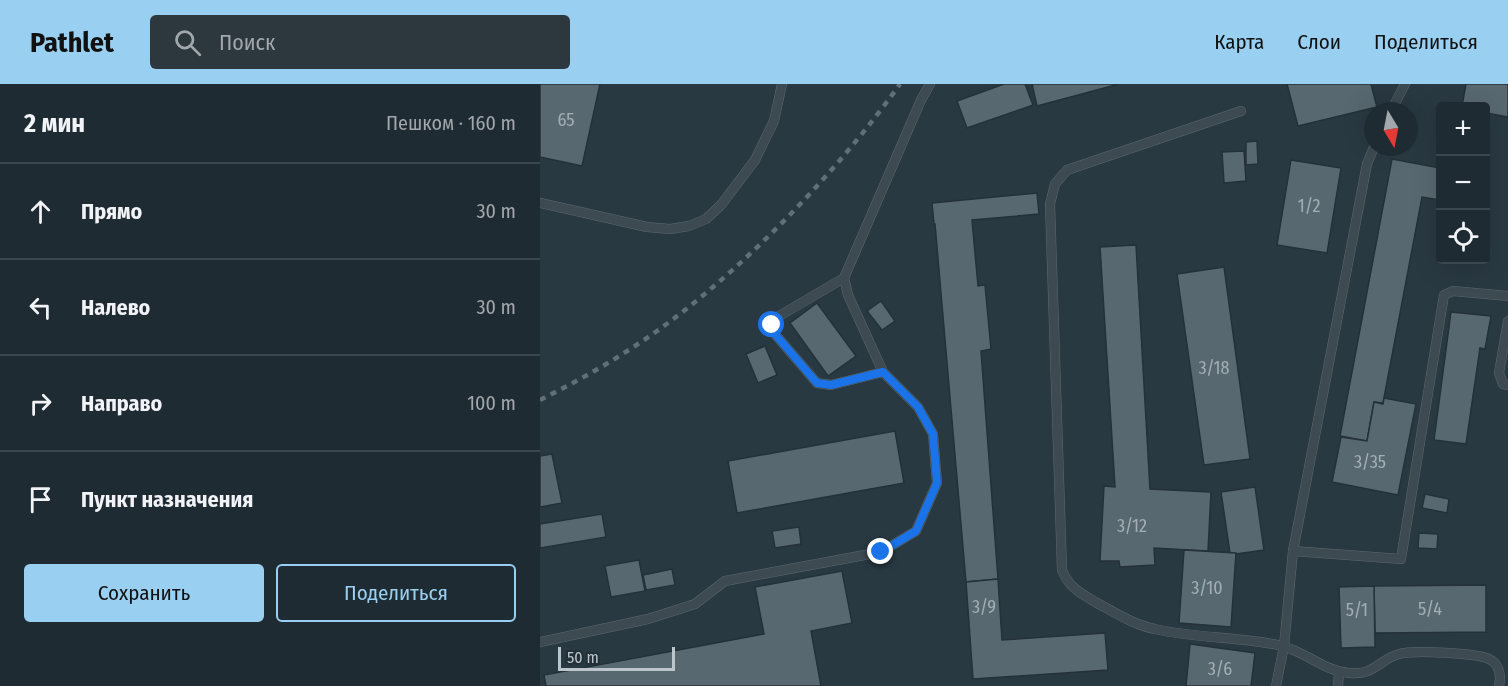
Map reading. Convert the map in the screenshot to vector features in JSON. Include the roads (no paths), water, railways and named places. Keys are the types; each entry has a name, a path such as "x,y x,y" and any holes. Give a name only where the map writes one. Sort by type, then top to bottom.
{"lane":[{"path":"540,203 647,227 670,229 689,226 706,219 721,205 755,160 774,121 782,84"},
{"path":"883,372 831,385 817,383 774,333 772,325 779,316 844,278 930,84"},
{"path":"1396,102 1406,84"},
{"path":"1241,111 1067,170 1055,184 1050,204 1062,570 1066,581 1075,590 1133,622 1155,630 1284,646 1332,671 1352,674 1373,670 1397,654 1410,652 1478,655 1491,659 1497,666 1501,676 1499,686"},
{"path":"1276,686 1284,646 1293,550 1370,156"},
{"path":"540,642 648,619 695,604 725,581 881,552 916,531 937,483 933,434 918,407 883,372 848,295 844,278"},
{"path":"1293,550 1401,559 1444,295 1453,291 1508,296"},
{"path":"1508,321 1499,373 1503,384 1508,385"},
{"path":"1338,686 1339,672"}],"railway":[{"path":"540,400 591,373 641,342 703,296 734,269 794,210 851,148 900,84"}]}
